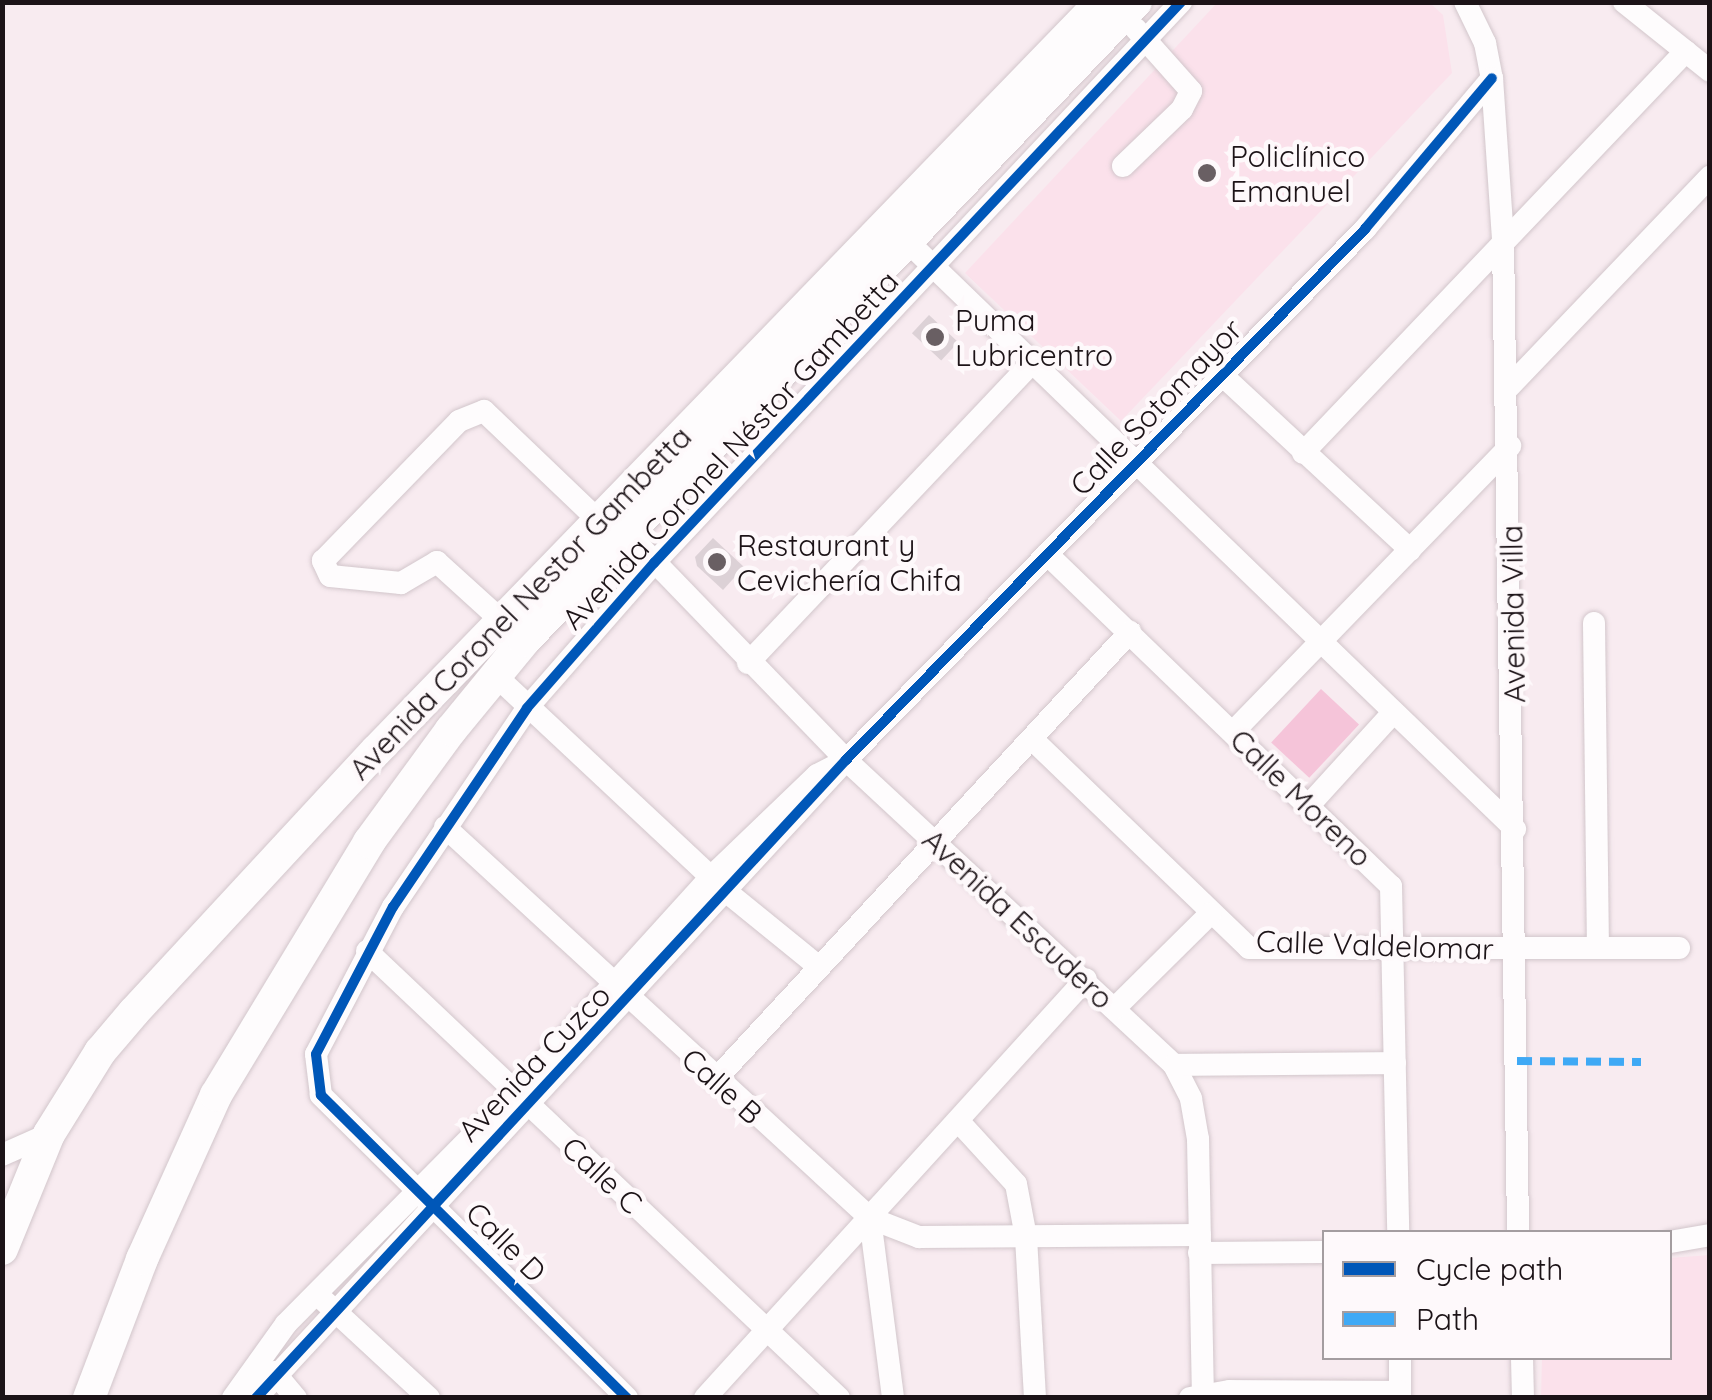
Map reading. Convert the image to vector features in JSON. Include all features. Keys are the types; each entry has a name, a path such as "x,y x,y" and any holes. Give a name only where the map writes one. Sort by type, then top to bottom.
{"highway":[{"name":"Avenida Coronel Nestor Gambetta","path":"2,1250 49,1134 100,1052 134,1012 502,621 613,527 908,241 1120,7"},
{"name":"Avenida Coronel Nestor Gambetta","path":"90,1398 142,1259 216,1095 369,842 613,527 1120,7"}],"street":[{"name":"Avenida Coronel Néstor Gambetta","path":"315,1076 316,1054 366,951 444,827 527,708 654,563 1181,2"},
{"name":"Avenida Villa","path":"1465,2 1492,78 1504,240 1510,446 1518,1230"},
{"path":"1624,2 1710,71"},
{"path":"1120,7 1192,91 1182,109 1123,166"},
{"path":"1303,453 1686,52"},
{"name":"Calle Sotomayor","path":"846,760 1365,229 1492,78"},
{"path":"1509,387 1710,177"},
{"path":"908,241 1319,644 1515,829"},
{"path":"748,663 1033,362"},
{"path":"1222,375 1410,550"},
{"name":"Avenida Escudero","path":"502,621 437,562 400,583 330,576 321,570 322,560 459,421 484,411 654,563 846,760 1174,1064 1191,1100 1198,1139 1199,1396"},
{"path":"1234,731 1510,446"},
{"name":"Calle Moreno","path":"1046,554 1391,886 1398,1230"},
{"path":"1594,623 1598,948"},
{"path":"714,1080 1130,632"},
{"path":"496,674 527,708 719,885 819,967"},
{"path":"1310,804 1392,714"},
{"name":"Calle Valdelomar","path":"1032,738 1249,948 1680,948"},
{"name":"Avenida Cuzco","path":"234,1398 262,1352 324,1301 521,1101 817,775 846,760"},
{"name":"Calle B","path":"444,827 714,1080 870,1218"},
{"path":"1114,1008 1210,914"},
{"name":"Calle C","path":"366,951 838,1398"},
{"path":"705,1398 961,1124 1086,980"},
{"path":"1174,1064 1394,1063"},
{"name":"Calle D","path":"315,1076 321,1095 628,1398"},
{"path":"961,1124 1006,1166 1026,1237 1036,1398"},
{"path":"2,1155 49,1134"},
{"path":"870,1218 919,1237 1026,1237 1322,1252"},
{"path":"870,1218 893,1398"},
{"path":"1672,1242 1710,1235"},
{"path":"324,1301 429,1398"},
{"name":"Avenida Cuzco","path":"256,1398 324,1301"},
{"path":"1199,1396 1400,1395 1400,1360"},
{"path":"1522,1360 1523,1398"},
{"path":"274,1372 296,1398"}],"shaded area":[{"name":"Policlínico Emanuel","path":"1217,3 1430,3 1443,15 1452,73 1121,421 965,273"},
{"path":"1321,689 1359,724 1309,778 1271,742"},
{"path":"1709,1255 1709,1397 1541,1397 1542,1360 1672,1360 1672,1258"}],"building":[{"name":"Puma Lubricentro","path":"929,315 958,342 941,361 912,333"},
{"name":"Restaurant y Cevichería Chifa","path":"713,538 744,567 723,590 697,566 695,557"}],"marked path":[{"path":"1517,1061 1641,1062"}],"cycle path":[{"path":"627,1398 321,1095 316,1054 393,907 527,708 654,563 1181,2"},
{"path":"256,1398 846,760 1365,229 1492,78"}],"place":[{"name":"Policlínico Emanuel","path":"1207,173"},
{"name":"Puma Lubricentro","path":"935,337"},
{"name":"Restaurant y Cevichería Chifa","path":"717,562"}]}
